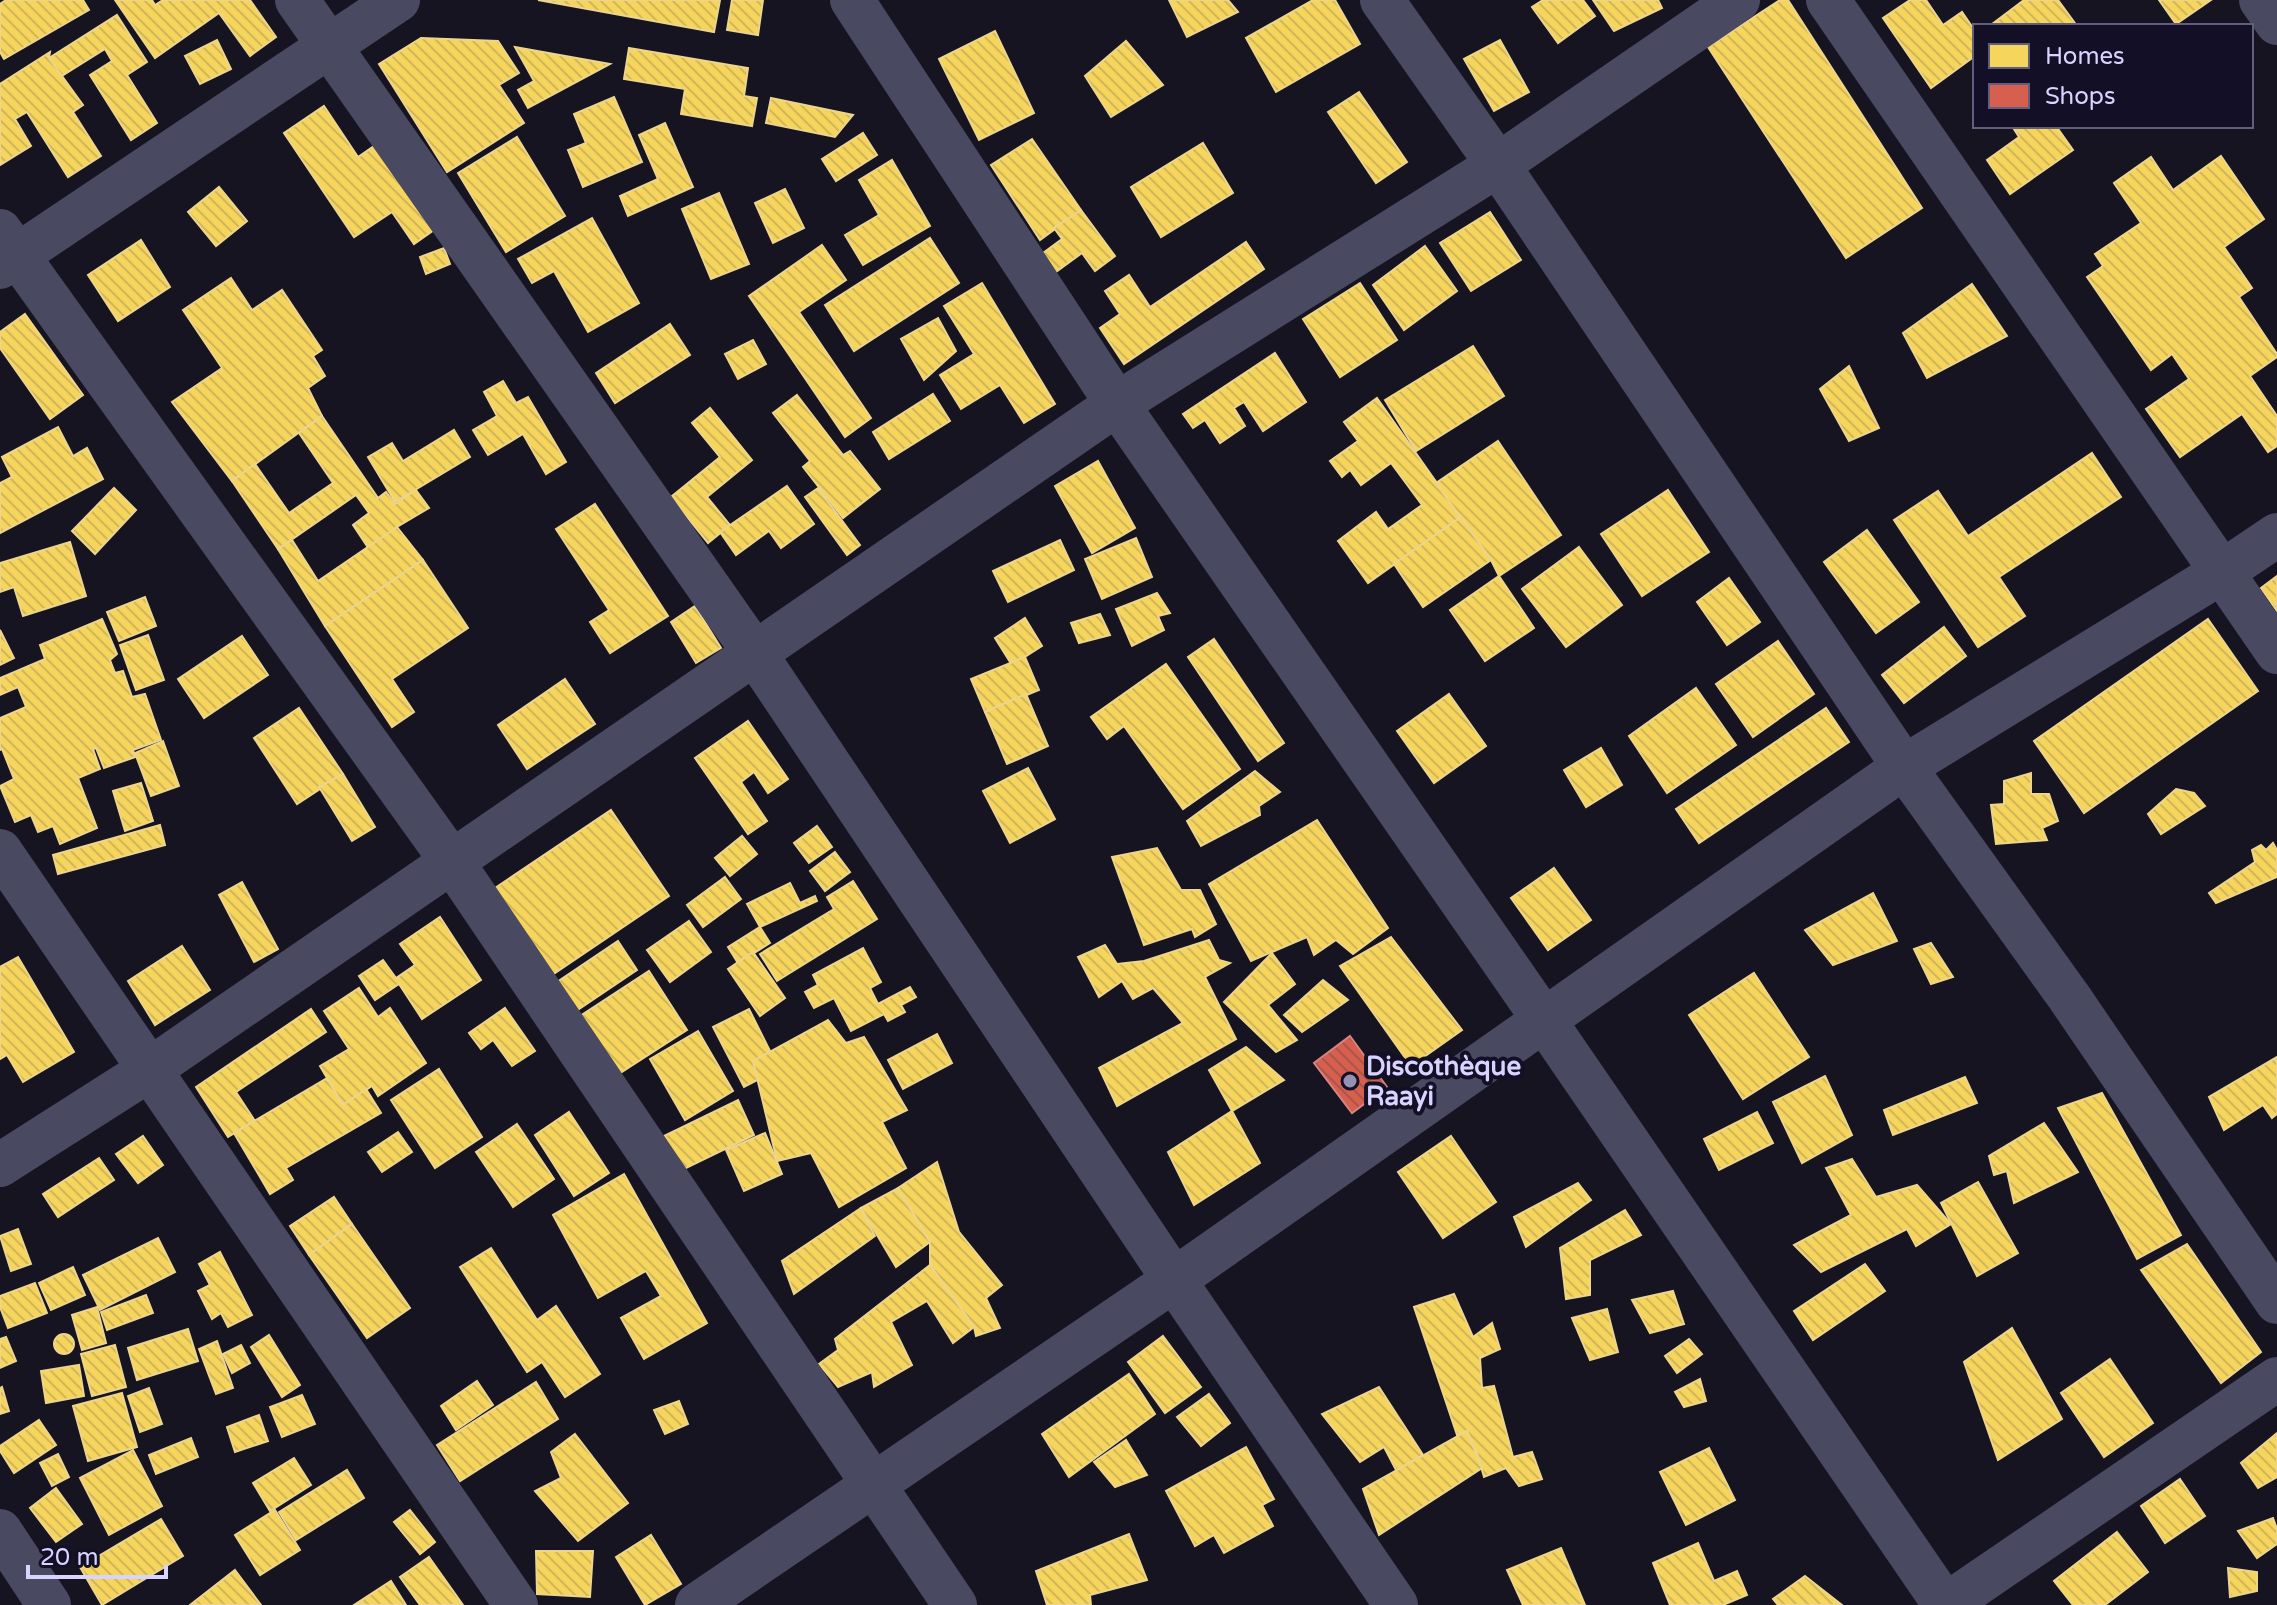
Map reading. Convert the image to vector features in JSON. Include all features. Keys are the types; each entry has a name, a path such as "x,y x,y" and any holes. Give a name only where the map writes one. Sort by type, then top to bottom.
{"street":[{"path":"297,0 754,652 1174,1280 1396,1605"},
{"path":"398,0 6,251 453,863 955,1605"},
{"path":"852,0 1117,404 1946,1605 2277,1379"},
{"path":"1382,0 1498,165 1904,767 2078,1009 2277,1302"},
{"path":"0,1165 149,1070 453,863 754,652 1117,404 1498,165 1738,0"},
{"path":"1828,0 2277,652"},
{"path":"2261,0 2277,23"},
{"path":"697,1605 876,1486 1174,1280 1904,767 2277,535"},
{"path":"0,851 516,1605"},
{"path":"0,1531 49,1605"}],"building: Homes":[{"path":"6,0 83,0 89,10 4,59 0,52 0,4"},
{"path":"115,0 152,0 155,5 163,0 250,0 276,37 250,56 219,13 155,58"},
{"path":"538,0 720,0 714,32"},
{"path":"732,0 763,0 758,35 727,30"},
{"path":"1169,0 1228,0 1238,12 1187,37"},
{"path":"1313,0 1335,0 1360,44 1276,92 1246,38"},
{"path":"1543,0 1583,0 1595,16 1558,43 1532,7"},
{"path":"1593,0 1658,0 1662,8 1614,31"},
{"path":"1780,0 1788,0 1922,208 1846,258 1708,47"},
{"path":"1910,0 1926,0 1943,25 1962,12 1973,28 1973,57 1931,88 1883,18"},
{"path":"2024,0 2058,0 2076,24 1992,24"},
{"path":"2159,0 2211,0 2176,24"},
{"path":"117,15 147,62 127,75 157,123 131,140 90,75 112,61 105,49 60,77 49,58"},
{"path":"995,31 1034,113 979,140 939,59"},
{"path":"421,38 498,41 519,73 499,85 524,123 447,172 379,64"},
{"path":"217,40 231,69 200,84 185,56"},
{"path":"1500,40 1529,92 1494,111 1464,59"},
{"path":"1126,41 1163,85 1111,117 1085,76"},
{"path":"515,47 610,64 528,108 518,90 534,81"},
{"path":"629,48 748,68 744,96 757,98 752,126 681,114 685,89 624,79"},
{"path":"50,52 49,58 83,105 73,112 101,156 68,177 27,112 15,119 31,146 0,165 0,84"},
{"path":"1359,92 1407,162 1376,183 1328,112"},
{"path":"614,97 642,162 583,187 568,150 586,143 574,114"},
{"path":"771,98 853,115 835,137 766,123"},
{"path":"324,106 358,157 377,144 434,230 414,244 392,212 354,237 284,133"},
{"path":"665,123 693,187 628,216 620,196 658,179 639,135"},
{"path":"2013,128 2057,128 2073,150 2010,194 1987,160 2019,137"},
{"path":"863,133 877,155 836,181 822,159"},
{"path":"517,137 565,216 506,252 458,173"},
{"path":"1032,139 1081,210 1040,240 991,165"},
{"path":"1203,143 1233,193 1161,237 1131,187"},
{"path":"2221,156 2264,219 2224,247 2252,288 2239,297 2277,354 2250,376 2277,416 2277,446 2268,452 2242,414 2180,457 2146,409 2189,379 2172,354 2151,370 2087,277 2103,266 2095,254 2141,223 2114,183 2151,157 2173,190"},
{"path":"892,160 930,226 863,265 845,235 879,215 859,180"},
{"path":"219,187 247,221 216,246 188,212"},
{"path":"785,189 804,228 773,243 755,203"},
{"path":"719,193 749,264 711,279 682,209"},
{"path":"1081,210 1115,256 1095,271 1082,253 1053,274 1039,256 1062,239 1054,228"},
{"path":"1490,212 1521,260 1471,291 1440,243"},
{"path":"592,218 639,303 588,332 554,271 532,283 518,259"},
{"path":"930,238 959,283 854,351 825,305"},
{"path":"141,240 170,287 118,321 88,275"},
{"path":"1246,242 1264,269 1124,364 1100,328 1120,314 1105,291 1129,275 1150,307"},
{"path":"822,245 846,280 799,312 871,418 845,437 749,296"},
{"path":"1425,246 1457,291 1404,330 1373,285"},
{"path":"444,248 450,264 426,274 420,257"},
{"path":"231,278 252,310 282,290 322,350 313,356 325,376 308,388 322,416 232,481 172,402 222,368 183,310"},
{"path":"982,283 1055,404 1024,423 1000,385 961,409 940,375 974,354 944,306"},
{"path":"1360,283 1397,340 1340,377 1303,319"},
{"path":"1972,284 2007,336 1927,378 1903,333"},
{"path":"25,314 83,395 50,419 0,348 0,332"},
{"path":"938,318 956,351 924,380 901,339"},
{"path":"670,324 690,355 615,403 596,373"},
{"path":"753,340 766,364 738,379 725,354"},
{"path":"1473,346 1504,396 1416,451 1385,400"},
{"path":"1275,353 1306,402 1263,431 1244,402 1234,408 1245,426 1220,443 1205,420 1193,428 1183,414"},
{"path":"1849,366 1879,428 1849,441 1820,389"},
{"path":"503,381 516,403 528,397 566,462 546,474 523,434 488,455 473,430 497,416 484,392"},
{"path":"933,394 950,421 889,459 873,432"},
{"path":"797,395 843,455 850,451 880,489 843,518 803,467 810,461 773,413"},
{"path":"1377,398 1461,517 1368,583 1338,541 1376,512 1388,529 1422,505 1391,463 1361,485 1350,470 1342,477 1330,461 1358,441 1344,422"},
{"path":"710,408 752,460 707,497 730,525 708,543 671,497 720,457 692,423"},
{"path":"322,416 378,498 386,492 395,504 416,490 429,508 369,549 353,525 369,513 356,495 278,549 232,481 255,464 289,513 333,483 299,433"},
{"path":"58,427 73,456 87,448 103,479 0,533 0,483 12,477 2,457"},
{"path":"454,430 470,457 395,502 368,457 392,443 403,461"},
{"path":"1498,441 1561,535 1499,576 1436,483"},
{"path":"2092,453 2121,497 1999,577 2025,616 1978,647 1894,520 1938,491 1968,536"},
{"path":"1098,461 1135,528 1092,553 1055,486"},
{"path":"787,486 814,524 781,548 769,531 736,555 720,532"},
{"path":"114,488 136,510 95,554 72,531"},
{"path":"818,488 860,545 847,555 805,497"},
{"path":"1668,490 1709,552 1642,596 1601,534"},
{"path":"595,504 668,616 610,653 590,622 609,610 556,529"},
{"path":"1461,517 1491,560 1423,607 1394,564"},
{"path":"397,527 423,560 325,626 278,549 292,540 318,581"},
{"path":"1867,530 1919,602 1876,633 1824,562"},
{"path":"1136,538 1152,577 1102,599 1085,559"},
{"path":"1060,540 1074,570 1008,602 993,571"},
{"path":"70,542 86,596 23,616 14,587 0,592 0,563"},
{"path":"1579,547 1622,605 1566,647 1522,589"},
{"path":"423,560 468,628 392,679 414,712 392,727 325,626"},
{"path":"1499,576 1534,628 1485,661 1450,610"},
{"path":"2277,576 2277,611 2261,588"},
{"path":"1729,578 1760,622 1727,645 1697,602"},
{"path":"1157,593 1170,613 1158,616 1164,630 1132,646 1116,609"},
{"path":"145,597 156,626 119,641 107,612"},
{"path":"695,606 721,648 696,663 671,622"},
{"path":"1100,614 1110,635 1079,643 1071,623"},
{"path":"1025,618 1042,646 1012,665 995,638"},
{"path":"102,619 117,654 110,660 115,673 123,671 132,697 145,694 161,740 133,750 135,757 104,768 96,748 93,749 100,769 78,778 97,828 60,844 53,826 38,832 31,815 15,822 0,786 14,779 0,750 0,718 26,707 18,687 0,695 0,678 45,659 40,645"},
{"path":"2208,619 2258,691 2084,813 2034,741"},
{"path":"1944,627 1966,656 1904,703 1882,675"},
{"path":"0,630 14,658 0,665"},
{"path":"148,635 164,680 136,690 120,645"},
{"path":"242,636 268,675 204,718 178,679"},
{"path":"1214,639 1284,743 1258,761 1188,657"},
{"path":"1778,641 1814,694 1753,737 1716,684"},
{"path":"1025,657 1039,690 985,712 971,679"},
{"path":"1166,664 1240,769 1183,809 1124,726 1107,739 1091,717"},
{"path":"565,679 595,724 527,769 498,725"},
{"path":"1696,688 1736,745 1667,793 1629,736"},
{"path":"1026,694 1048,746 1007,764 985,712"},
{"path":"1449,694 1486,746 1434,783 1397,731"},
{"path":"299,708 343,774 297,804 254,738"},
{"path":"1826,708 1849,742 1699,843 1676,809"},
{"path":"748,721 788,779 768,793 754,772 741,782 767,821 748,834 695,758"},
{"path":"163,741 179,786 151,796 135,753"},
{"path":"1601,748 1622,785 1586,807 1564,770"},
{"path":"1028,768 1055,819 1010,843 983,791"},
{"path":"1255,771 1280,792 1259,806 1260,815 1201,846 1187,821"},
{"path":"2031,773 2031,794 2049,794 2058,821 2042,828 2047,840 1996,844 1991,805 2004,804 2004,781"},
{"path":"343,774 375,827 352,841 319,787"},
{"path":"141,783 153,821 125,831 113,791"},
{"path":"2176,789 2194,793 2205,806 2161,834 2148,814"},
{"path":"611,810 669,896 552,975 495,888"},
{"path":"1317,820 1388,928 1353,954 1336,940 1314,955 1307,937 1251,961 1209,884"},
{"path":"160,825 165,845 58,874 53,855"},
{"path":"817,826 832,847 809,863 794,843"},
{"path":"742,836 757,854 730,876 715,858"},
{"path":"2273,843 2277,850 2277,877 2216,903 2209,893 2255,862 2252,850 2261,845 2266,850"},
{"path":"1157,848 1181,890 1200,890 1216,924 1195,937 1192,929 1144,945 1112,857"},
{"path":"835,852 850,872 825,891 810,871"},
{"path":"1554,868 1591,920 1548,950 1511,898"},
{"path":"725,877 741,899 703,927 687,905"},
{"path":"853,881 877,919 777,981 760,954 834,909 827,897"},
{"path":"242,882 278,949 254,962 219,895"},
{"path":"790,883 800,903 815,896 817,901 760,927 747,904"},
{"path":"1873,893 1897,941 1833,965 1805,930"},
{"path":"440,917 481,980 422,1019 399,984 375,1000 359,976 383,960 396,978 415,965 400,944"},
{"path":"689,921 711,952 670,982 647,950"},
{"path":"760,927 770,943 738,963 728,947"},
{"path":"1391,937 1462,1030 1411,1066 1340,966"},
{"path":"1209,940 1219,960 1230,963 1205,977 1236,1039 1117,1106 1099,1068 1183,1023 1153,988 1133,999 1122,981 1099,997 1078,957 1105,945 1117,964 1144,961"},
{"path":"618,941 637,970 576,1011 557,982"},
{"path":"1931,943 1953,977 1931,984 1914,949"},
{"path":"182,946 210,990 155,1025 128,981"},
{"path":"863,948 881,982 870,988 878,1004 910,987 916,997 901,1005 905,1012 888,1021 884,1014 851,1031 834,998 814,1008 805,992 818,985 813,975"},
{"path":"753,952 785,998 760,1016 728,969"},
{"path":"1272,953 1295,984 1268,1005 1297,1040 1276,1052 1224,1002"},
{"path":"18,957 74,1052 23,1082 7,1055 0,1059 0,967"},
{"path":"649,971 687,1030 617,1075 580,1016"},
{"path":"1754,973 1809,1057 1743,1099 1689,1015"},
{"path":"1323,980 1348,1000 1302,1032 1284,1015"},
{"path":"359,988 378,1017 390,1008 426,1063 378,1096 372,1086 343,1105 320,1066 349,1049 324,1011"},
{"path":"505,1008 535,1051 512,1066 493,1040 481,1049 469,1033"},
{"path":"311,1009 326,1032 236,1092 255,1121 228,1137 196,1087"},
{"path":"749,1009 779,1069 744,1087 713,1027"},
{"path":"828,1020 846,1043 864,1037 907,1110 882,1122 906,1168 839,1207 811,1153 777,1161 753,1061"},
{"path":"698,1031 733,1091 685,1120 650,1059"},
{"path":"937,1034 952,1063 903,1089 888,1060"},
{"path":"1246,1047 1284,1080 1232,1111 1209,1070"},
{"path":"2277,1057 2277,1114 2272,1118 2263,1105 2224,1130 2209,1097"},
{"path":"439,1069 482,1137 435,1168 391,1100"},
{"path":"1825,1076 1852,1135 1802,1163 1773,1102"},
{"path":"1965,1077 1977,1103 1893,1135 1884,1110"},
{"path":"327,1078 343,1105 366,1089 381,1113 286,1168 293,1180 270,1194 234,1133"},
{"path":"2102,1093 2181,1235 2137,1259 2058,1108"},
{"path":"738,1100 754,1135 680,1171 664,1136"},
{"path":"1232,1111 1260,1163 1194,1205 1168,1152"},
{"path":"569,1112 609,1173 574,1196 535,1135"},
{"path":"1757,1112 1773,1143 1719,1170 1704,1139"},
{"path":"2044,1123 2078,1172 2014,1203 2007,1171 1994,1175 1989,1156"},
{"path":"517,1124 554,1179 513,1207 476,1152"},
{"path":"398,1132 412,1152 382,1172 368,1152"},
{"path":"765,1133 782,1174 744,1191 726,1150"},
{"path":"143,1136 163,1165 138,1183 116,1154"},
{"path":"1451,1136 1496,1202 1443,1238 1398,1172"},
{"path":"99,1158 114,1180 58,1217 43,1194"},
{"path":"1852,1159 1876,1197 1917,1185 1951,1224 1916,1246 1907,1229 1821,1272 1794,1245 1851,1215 1826,1168"},
{"path":"937,1162 959,1232 1002,1285 986,1298 1000,1328 976,1336 974,1327 930,1265 930,1242 898,1188"},
{"path":"624,1174 707,1323 644,1359 621,1318 661,1296 646,1271 598,1298 553,1215"},
{"path":"1978,1182 2018,1253 1977,1276 1941,1203"},
{"path":"1578,1183 1591,1200 1526,1247 1514,1217"},
{"path":"898,1188 930,1242 896,1267 861,1208"},
{"path":"334,1197 352,1224 309,1255 290,1226"},
{"path":"861,1208 875,1236 794,1294 782,1261"},
{"path":"1625,1210 1641,1235 1590,1260 1590,1295 1566,1299 1560,1248"},
{"path":"352,1224 410,1308 367,1338 309,1255"},
{"path":"18,1229 31,1264 11,1271 0,1236"},
{"path":"158,1238 175,1272 100,1310 83,1275"},
{"path":"2187,1244 2261,1352 2221,1383 2141,1270"},
{"path":"491,1248 537,1320 556,1306 600,1374 565,1397 542,1362 527,1372 460,1267"},
{"path":"220,1252 252,1315 228,1327 221,1313 212,1319 198,1291 210,1285 199,1264"},
{"path":"1865,1264 1885,1291 1813,1340 1794,1311"},
{"path":"930,1265 974,1327 953,1343 927,1301 891,1322 912,1365 874,1387 872,1372 838,1387 819,1364 838,1350 835,1339"},
{"path":"73,1267 85,1295 51,1310 39,1283"},
{"path":"35,1283 47,1313 8,1328 0,1307 0,1296"},
{"path":"1673,1291 1684,1324 1650,1333 1632,1300"},
{"path":"1454,1294 1473,1337 1492,1323 1500,1349 1480,1358 1482,1388 1494,1386 1513,1457 1532,1452 1542,1479 1519,1486 1506,1468 1484,1477 1467,1431 1457,1435 1414,1307"},
{"path":"146,1295 153,1313 107,1330 101,1312"},
{"path":"97,1307 106,1343 82,1350 72,1315"},
{"path":"1607,1309 1618,1352 1590,1360 1572,1318"},
{"path":"2012,1328 2062,1419 1998,1460 1964,1362"},
{"path":"188,1329 198,1361 137,1380 128,1348"},
{"path":"64,1334 71,1337 74,1344 71,1351 64,1354 57,1351 54,1344 57,1337"},
{"path":"269,1335 300,1385 282,1397 251,1347"},
{"path":"1163,1336 1201,1387 1165,1413 1128,1362"},
{"path":"6,1337 16,1361 0,1368 0,1339"},
{"path":"1689,1339 1702,1354 1677,1373 1665,1356"},
{"path":"217,1341 233,1388 216,1394 199,1349"},
{"path":"115,1345 126,1387 92,1396 81,1354"},
{"path":"241,1345 250,1363 232,1373 223,1354"},
{"path":"2110,1359 2153,1423 2104,1457 2061,1393"},
{"path":"79,1365 84,1396 46,1403 41,1371"},
{"path":"1129,1374 1155,1414 1069,1477 1042,1434"},
{"path":"1700,1379 1706,1401 1684,1407 1675,1392"},
{"path":"477,1381 493,1405 456,1430 441,1406"},
{"path":"536,1382 558,1419 460,1481 437,1445"},
{"path":"1379,1387 1423,1455 1396,1470 1384,1447 1360,1462 1322,1414"},
{"path":"0,1388 9,1411 0,1414"},
{"path":"149,1388 162,1424 140,1432 128,1396"},
{"path":"122,1393 137,1447 88,1461 73,1406"},
{"path":"1209,1394 1230,1423 1201,1446 1177,1417"},
{"path":"302,1395 315,1424 282,1437 270,1407"},
{"path":"679,1401 688,1424 665,1434 654,1410"},
{"path":"259,1415 268,1441 235,1452 227,1427"},
{"path":"39,1420 56,1445 14,1473 0,1446"},
{"path":"1467,1431 1482,1468 1379,1535 1363,1489"},
{"path":"2277,1433 2277,1477 2258,1488 2241,1463"},
{"path":"575,1434 628,1503 578,1541 535,1491 561,1478 551,1452"},
{"path":"191,1438 198,1457 156,1474 149,1455"},
{"path":"1126,1440 1147,1475 1115,1487 1094,1462"},
{"path":"1246,1447 1274,1499 1262,1505 1273,1526 1224,1553 1214,1535 1195,1546 1166,1491"},
{"path":"1709,1448 1735,1500 1686,1525 1660,1472"},
{"path":"133,1450 162,1506 109,1535 80,1478"},
{"path":"58,1454 69,1477 52,1486 40,1463"},
{"path":"294,1458 311,1485 270,1511 253,1483"},
{"path":"347,1470 364,1498 296,1540 279,1512"},
{"path":"2180,1479 2205,1516 2165,1543 2141,1506"},
{"path":"56,1488 82,1524 56,1542 30,1508"},
{"path":"275,1510 300,1550 260,1575 235,1535"},
{"path":"410,1510 435,1542 420,1554 394,1522"},
{"path":"2273,1518 2277,1544 2257,1558 2238,1531"},
{"path":"161,1519 183,1556 102,1605 80,1567"},
{"path":"2117,1532 2148,1572 2105,1605 2073,1605 2054,1581"},
{"path":"1129,1534 1147,1580 1090,1595 1091,1605 1047,1605 1036,1571"},
{"path":"651,1535 681,1584 645,1605 616,1557"},
{"path":"1698,1543 1714,1581 1737,1571 1747,1595 1723,1605 1670,1605 1653,1563"},
{"path":"1561,1548 1585,1605 1523,1605 1507,1570"},
{"path":"536,1551 593,1551 590,1597 537,1594"},
{"path":"429,1557 463,1605 420,1605 400,1577"},
{"path":"2228,1568 2257,1572 2257,1591 2230,1597"},
{"path":"235,1570 261,1605 190,1605"},
{"path":"1805,1576 1842,1605 1778,1605 1773,1599"},
{"path":"391,1581 406,1605 354,1605"}],"building: Shops":[{"path":"1350,1036 1387,1087 1352,1113 1314,1063"}],"place":[{"name":"Discothèque Raayi","path":"1350,1081"}]}
